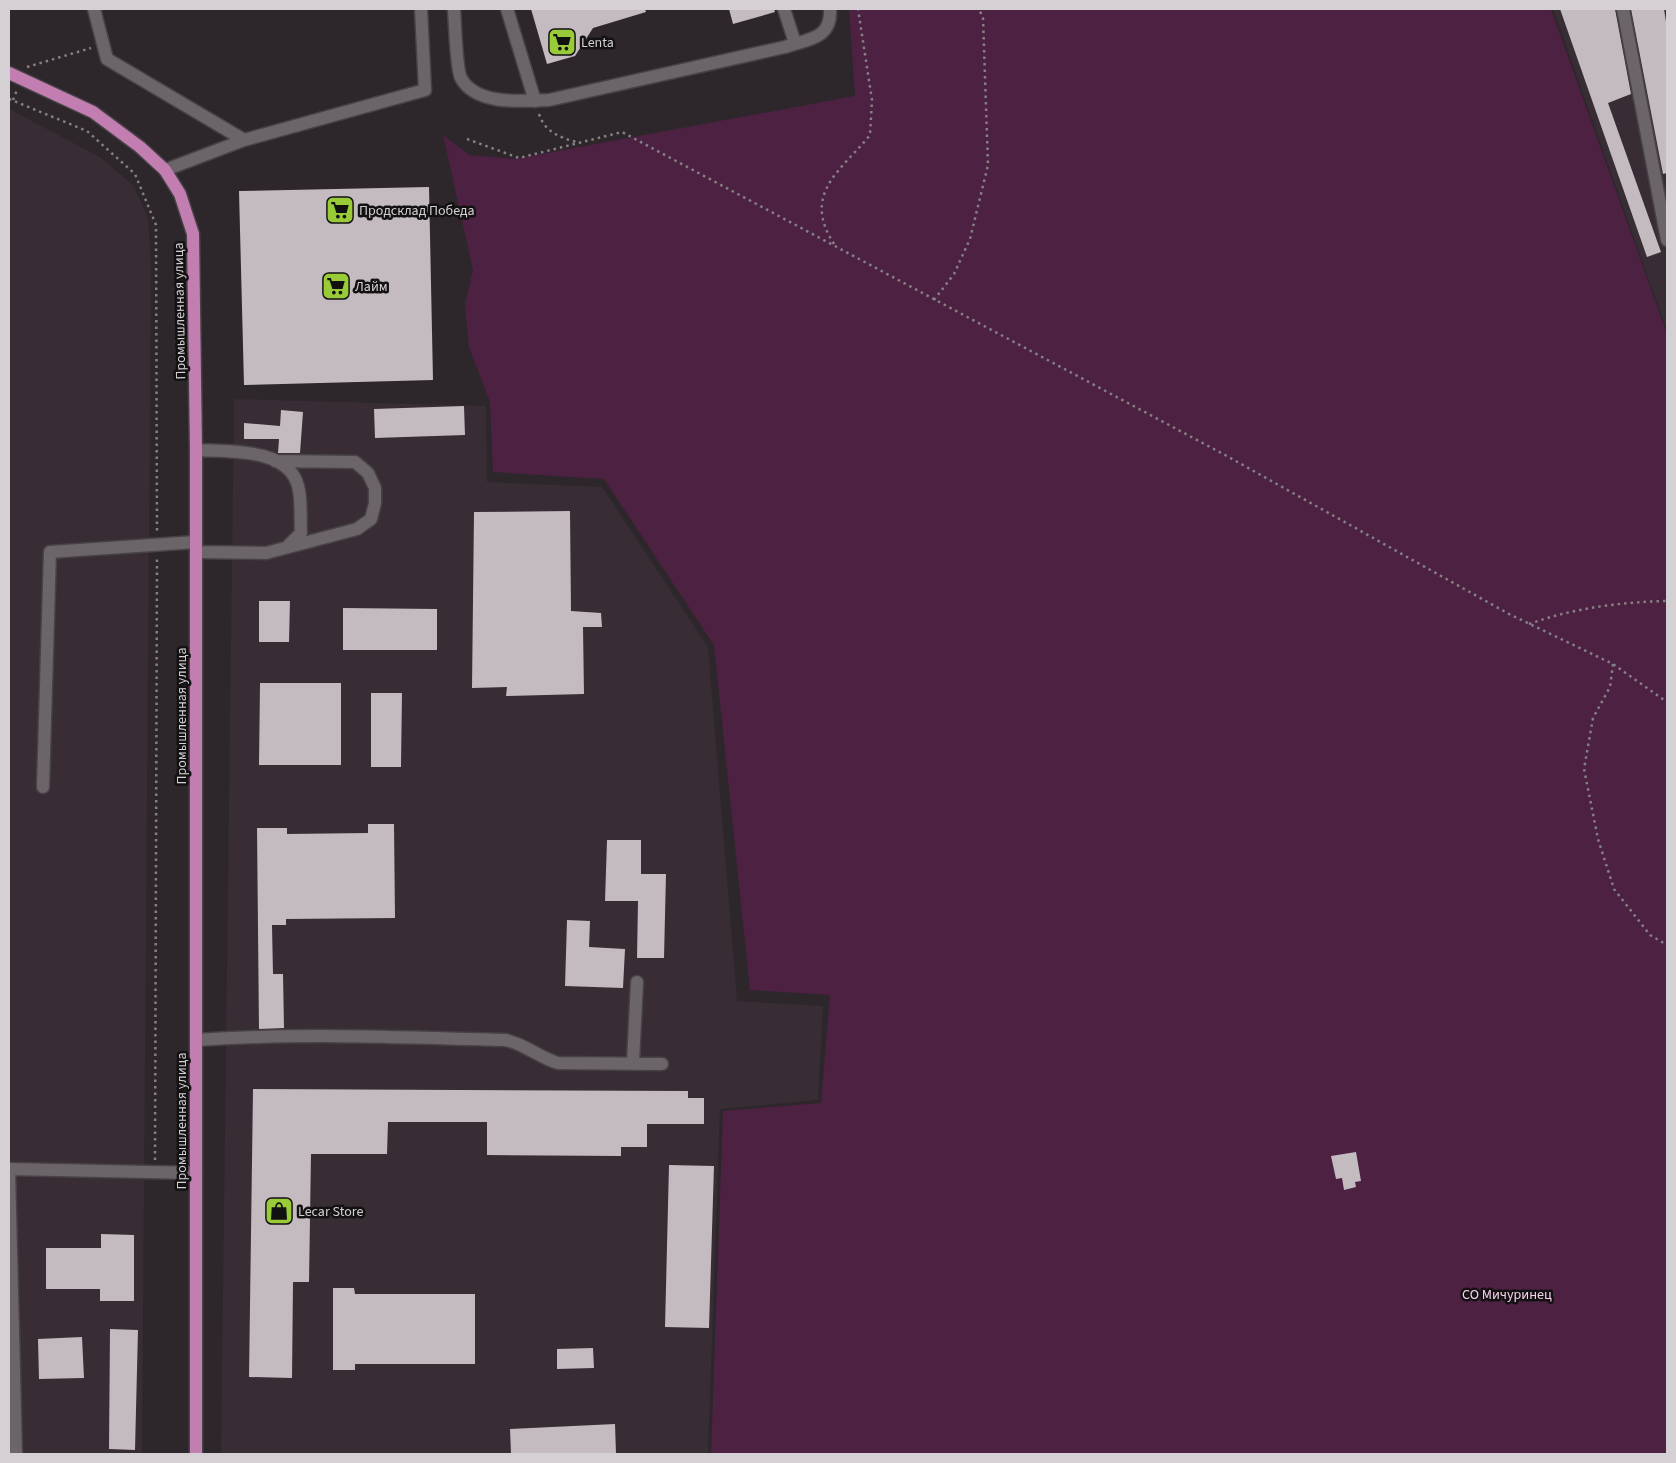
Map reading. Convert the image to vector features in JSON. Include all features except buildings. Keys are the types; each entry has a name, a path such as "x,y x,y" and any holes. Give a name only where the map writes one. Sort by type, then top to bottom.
{"main road":[{"name":"Промышленная улица","path":"9,73 93,112 140,147 166,170 180,194 193,234 196,450 196,1454"}],"lane":[{"path":"94,9 107,59 244,140"},
{"path":"166,170 244,140 425,90 421,9"},
{"path":"454,9 460,77 475,93 512,102 549,100 795,43 821,35 828,28 830,9"},
{"path":"507,9 535,100"},
{"path":"784,9 795,43"},
{"path":"1623,9 1667,240"},
{"path":"196,450 264,454 290,471 298,486 300,533 288,546"},
{"path":"43,787 50,552 157,544 266,553 357,529 371,519 375,503 375,488 368,473 355,462 275,461"},
{"path":"633,1062 638,982"},
{"path":"196,1040 247,1037 352,1036 505,1040 516,1042 546,1059 558,1062 662,1064"},
{"path":"16,1454 9,1169 196,1173"}],"path":[{"path":"835,246 827,230 822,206 826,186 845,161 870,134 872,100 858,9"},
{"path":"934,300 954,274 970,239 988,165 983,18 978,9"},
{"path":"97,47 28,65 11,100 87,132 135,174 156,226 155,1172"},
{"path":"535,100 540,118 553,134 578,142"},
{"path":"468,139 520,158 622,132 1225,456 1529,624 1613,664 1667,702"},
{"path":"1529,624 1588,608 1637,602 1667,601"},
{"path":"1613,664 1610,687 1593,718 1584,769 1598,839 1614,889 1650,935 1667,945"}],"shaded area":[{"path":"1553,9 1667,9 1667,331"},
{"path":"9,109 100,157 133,185 148,218 151,269 142,1454 9,1454"},
{"path":"234,399 486,406 487,482 602,487 708,647 737,1001 823,1006 818,1100 720,1109 708,1454 221,1454"}],"green space":[{"name":"СО Мичуринец","path":"849,9 1551,9 1667,334 1667,1454 711,1454 723,1111 821,1103 830,995 750,990 714,645 604,479 493,472 490,402 469,347 465,305 473,270 443,135 469,155 515,159 855,96"}],"place":[{"name":"Lenta","path":"562,42"},
{"name":"Продсклад Победа","path":"340,210"},
{"name":"Лайм","path":"336,286"},
{"name":"Lecar Store","path":"279,1211"}]}
